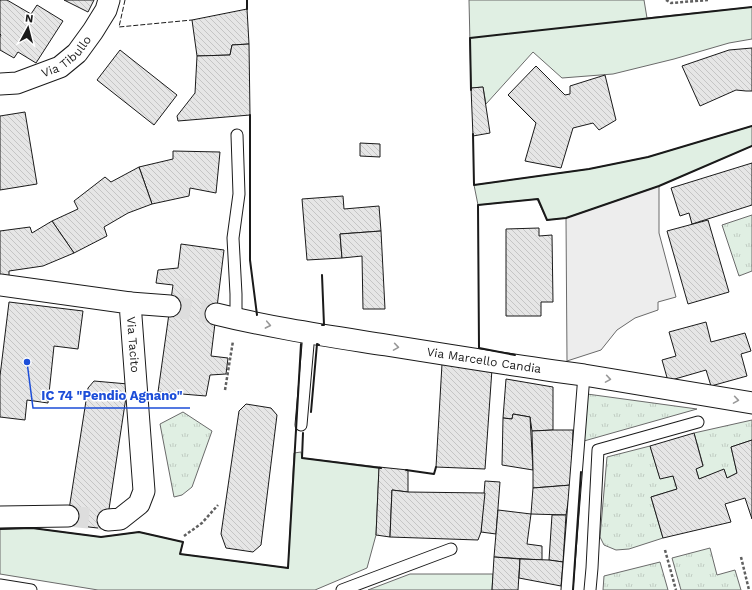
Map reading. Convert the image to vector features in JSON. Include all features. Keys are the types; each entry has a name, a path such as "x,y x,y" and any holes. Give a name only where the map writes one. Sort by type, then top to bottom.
{"street":[{"name":"Via Tibullo","path":"0,84 17,83 60,67 77,53 106,10 109,0"},
{"name":"Via Tacito","path":"0,284 130,303 144,491 139,504 120,519 108,520"},
{"path":"130,303 170,306"},
{"name":"Via Marcello Candia","path":"216,314 309,333 584,375 752,403"},
{"path":"0,517 68,516"}],"lane":[{"path":"236,319 233,238 239,194 237,135"},
{"path":"301,425 309,333"},
{"path":"567,590 584,375"},
{"path":"590,590 598,450 698,422"},
{"path":"342,590 451,549"},
{"path":"0,585 31,590"}],"path":[{"path":"666,0 671,3 708,0"},
{"path":"225,390 236,319"},
{"path":"184,536 202,523 218,505"},
{"path":"665,550 676,590"},
{"path":"741,557 749,590"}],"green space":[{"path":"469,0 644,0 647,18 752,7 752,39 729,43 674,59 613,74 562,78 533,52 486,104 483,87 471,88"},
{"path":"752,126 752,146 659,186 566,218 547,220 537,199 478,205 474,185 589,169 648,157"},
{"path":"752,215 752,271 739,276 722,225"},
{"path":"587,394 697,409 584,441"},
{"path":"183,412 212,431 192,487 182,495 174,497 160,424"},
{"path":"752,420 752,440 731,447 737,473 727,478 724,470 699,479 696,469 703,465 694,433"},
{"path":"650,446 660,478 673,476 677,489 651,497 663,538 629,549 616,550 604,545 600,537 607,457"},
{"path":"301,452 302,458 379,467 376,535 367,568 315,590 98,590 0,574 0,529 32,528 101,537 139,532 183,542 180,554 288,568 294,453"},
{"path":"710,548 717,575 735,570 741,590 681,590 672,558"},
{"path":"660,562 668,590 603,590 604,576"},
{"path":"410,574 493,574 492,590 368,590"}],"shaded area":[{"path":"659,186 659,233 676,297 658,302 658,310 635,318 617,330 601,350 567,361 566,218"}],"building":[{"path":"0,0 7,0 31,14 37,5 63,21 36,63 18,52 14,58 0,50"},
{"path":"64,0 94,0 88,12"},
{"path":"247,9 249,44 232,45 230,55 197,56 192,20"},
{"path":"249,44 250,115 178,121 177,116 195,93 197,56 230,55 232,45"},
{"path":"752,48 752,91 736,90 700,106 682,66 729,50"},
{"path":"120,50 177,95 154,125 97,80"},
{"path":"536,66 565,95 570,94 570,86 605,75 616,120 599,130 593,123 573,128 561,168 525,161 536,123 508,95"},
{"path":"483,87 490,133 473,136 471,88"},
{"path":"25,112 37,184 0,190 0,116"},
{"path":"360,143 380,144 380,157 360,156"},
{"path":"173,151 220,152 216,193 190,188 189,196 152,204 139,167 173,159"},
{"path":"752,163 752,205 692,224 689,213 680,216 671,188"},
{"path":"139,167 152,204 128,213 104,227 107,236 74,253 52,221 78,209 74,201 105,177 111,182"},
{"path":"343,196 344,209 379,206 381,231 340,234 342,258 307,260 302,199"},
{"path":"708,220 729,292 688,304 667,231"},
{"path":"52,221 74,253 43,266 9,271 9,276 0,275 0,231 30,227 32,233"},
{"path":"539,228 539,236 552,235 553,302 541,302 541,316 506,316 506,229"},
{"path":"381,231 385,309 363,309 362,256 342,258 340,234"},
{"path":"181,244 224,250 211,356 228,358 226,374 210,375 206,396 158,392 173,285 156,283 158,270 178,268"},
{"path":"9,302 83,311 78,349 54,346 48,403 27,400 25,420 0,417 0,376"},
{"path":"706,322 711,342 745,333 751,351 741,354 747,376 711,386 706,370 668,381 662,360 676,356 669,332"},
{"path":"442,364 492,369 485,469 436,467"},
{"path":"506,379 553,387 553,430 532,431 530,417 513,414 512,419 503,418"},
{"path":"94,381 128,384 106,529 72,525 68,516 88,388"},
{"path":"246,404 271,408 277,415 261,545 253,552 226,548 221,534 239,411"},
{"path":"513,414 530,417 533,470 502,465 503,418 512,419"},
{"path":"573,430 571,485 533,488 532,431"},
{"path":"694,433 703,466 696,469 699,479 724,469 727,478 737,473 731,447 752,440 752,519 745,498 725,504 731,522 663,538 651,497 677,489 673,476 660,479 650,446"},
{"path":"379,467 408,470 408,492 392,490 390,537 376,535"},
{"path":"485,481 500,482 496,534 481,532"},
{"path":"571,485 566,515 531,514 533,488"},
{"path":"392,490 408,492 485,493 481,532 478,540 390,537"},
{"path":"498,510 531,514 527,544 542,546 542,560 494,557"},
{"path":"552,515 566,515 563,562 549,560"},
{"path":"494,557 520,559 518,590 492,590"},
{"path":"520,559 563,562 561,586 519,578"}],"tunnel":[{"path":"170,306 216,314"},
{"path":"68,516 108,520"}],"fence":[{"path":"125,0 119,27 192,20"}],"wall":[{"path":"247,0 247,9"},
{"path":"471,90 470,38 752,7"},
{"path":"250,115 250,260 257,315"},
{"path":"473,134 474,185 589,169 648,157 752,126"},
{"path":"515,355 479,348 478,205 538,199 547,220 566,218 659,186 752,146"},
{"path":"322,275 324,325 322,325"},
{"path":"0,529 32,528 101,537 139,532 183,542 180,554 288,568 301,344"},
{"path":"311,412 317,344 319,345"},
{"path":"303,433 302,458 381,468"},
{"path":"406,470 434,474 436,467"},
{"path":"573,590 581,472"}],"place":[{"name":"IC 74 \"Pendio Agnano\"","path":"27,362"}]}
